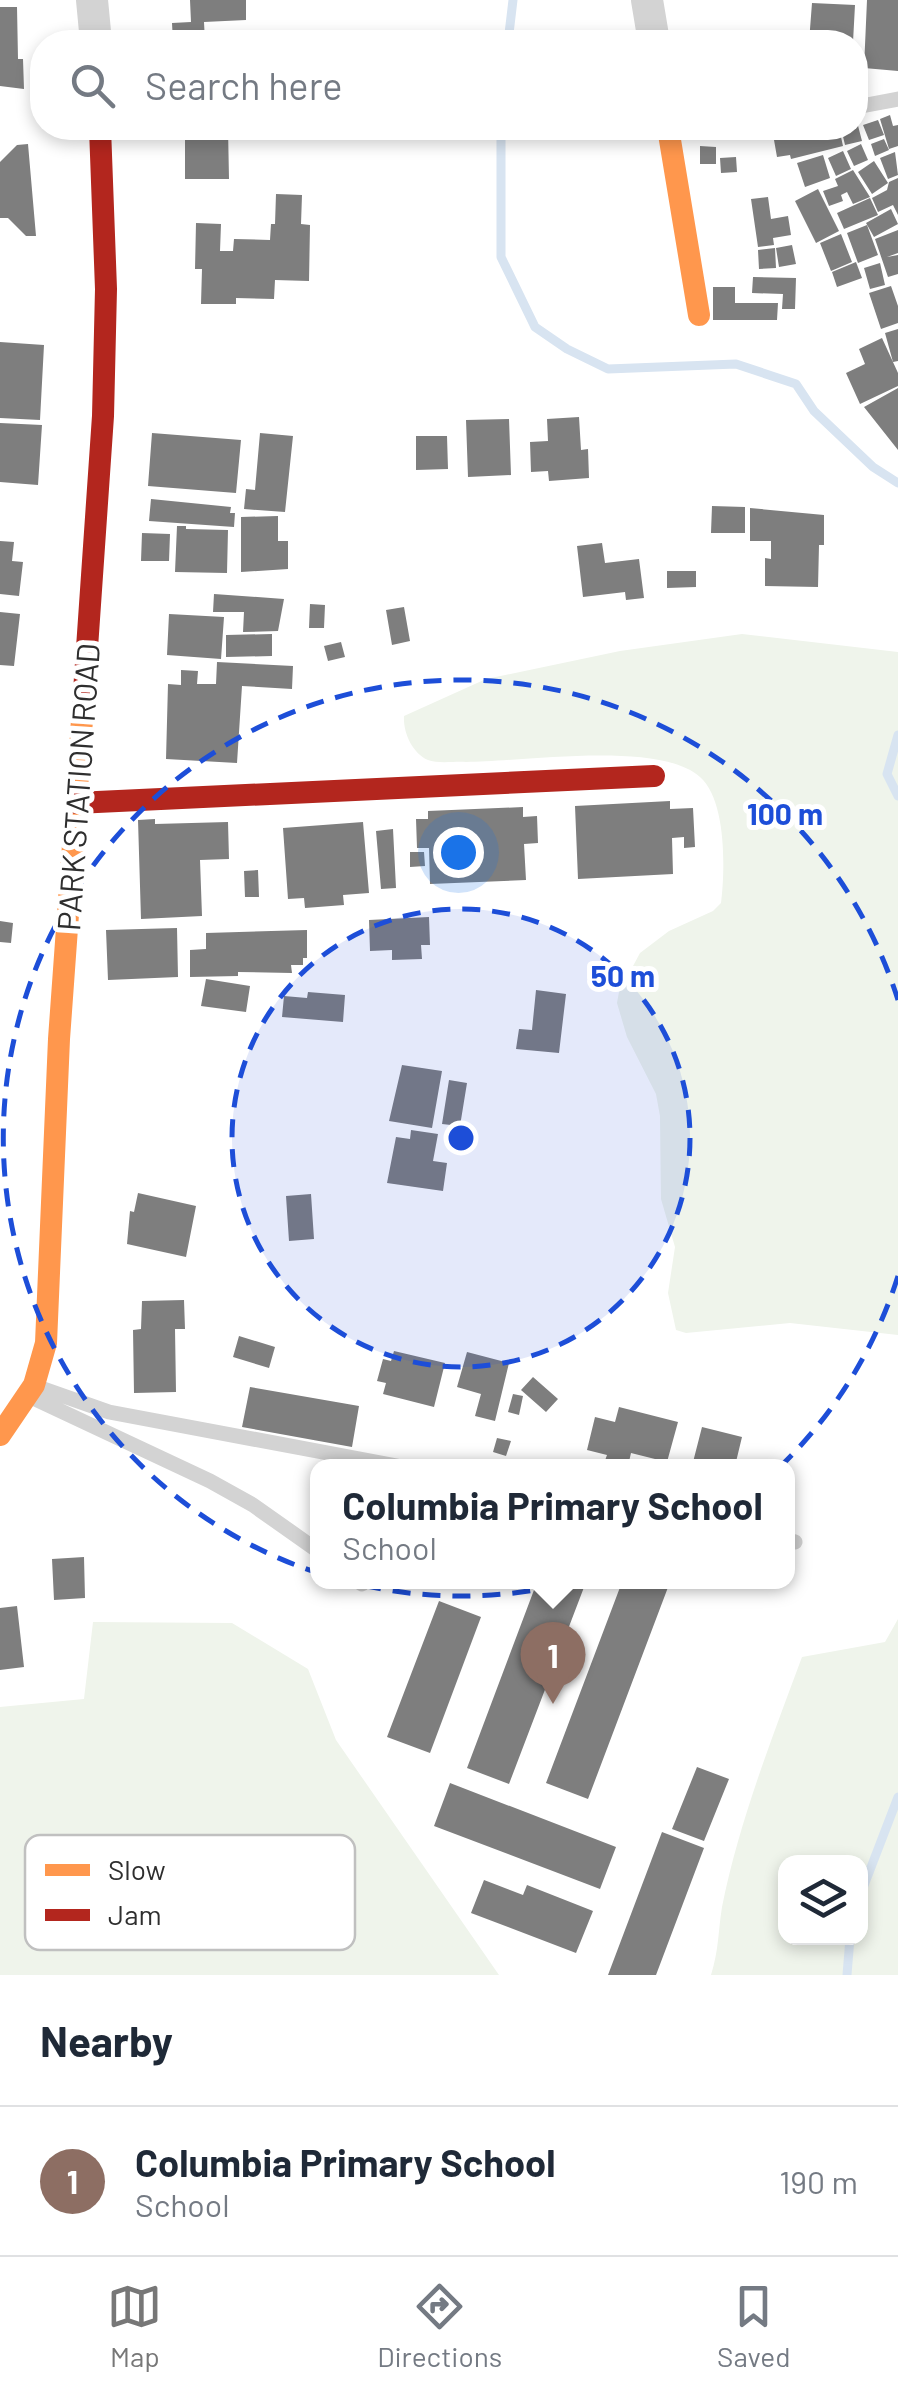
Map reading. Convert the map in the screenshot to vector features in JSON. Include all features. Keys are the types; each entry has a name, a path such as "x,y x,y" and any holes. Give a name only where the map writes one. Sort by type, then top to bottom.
{"street":[{"path":"92,0 95,30"},
{"path":"646,0 652,30"},
{"name":"PARK STATION ROAD","path":"0,1435 31,1390 46,1343 59,1039 103,416 106,288 100,140"},
{"path":"670,140 699,315"},
{"path":"76,803 654,776"}],"lane":[{"path":"868,104 898,98"},
{"path":"31,1390 109,1412 360,1459"},
{"path":"31,1390 210,1481 254,1506 310,1546"}],"shaded area":[{"path":"742,634 898,652 898,1335 790,1323 686,1333 676,1330 668,1293 675,1247 661,1199 660,1116 656,1094 627,1037 617,1003 640,953 669,931 713,911 721,903 720,819 709,788 700,777 680,766 654,759 589,756 432,761 417,752 405,729 404,716 486,679 620,651"},
{"path":"898,1619 898,1975 711,1975 737,1843 802,1657 885,1642"},
{"path":"93,1622 232,1623 308,1669 336,1740 499,1975 0,1975 0,1707 84,1699"}],"building":[{"path":"190,0 246,0 246,20 204,22 204,30 172,30 172,23 191,22"},
{"path":"867,0 898,0 898,71 868,68"},
{"path":"812,3 855,5 854,30 810,30"},
{"path":"0,7 17,7 18,59 23,59 24,89 0,86"},
{"path":"890,115 893,126 898,125 898,146 889,149 880,119"},
{"path":"878,120 884,135 869,140 868,123"},
{"path":"884,139 889,150 875,156 871,144"},
{"path":"185,140 228,140 229,179 185,179"},
{"path":"774,140 842,140 843,146 791,159 790,155 777,157"},
{"path":"28,144 36,236 26,236 8,218 0,218 0,162 17,145"},
{"path":"861,144 868,160 854,166 847,151"},
{"path":"700,146 716,147 716,164 700,164"},
{"path":"843,151 851,169 836,176 828,158"},
{"path":"895,152 898,175 888,179 880,158"},
{"path":"823,155 830,178 805,187 797,163"},
{"path":"736,157 737,172 721,173 720,158"},
{"path":"874,161 888,183 872,194 858,172"},
{"path":"853,170 870,197 853,204 847,192 841,195 843,201 829,206 823,191 838,186 835,179"},
{"path":"898,178 898,215 893,205 878,212 872,198"},
{"path":"818,189 839,231 816,243 795,201"},
{"path":"276,194 302,195 301,224 310,225 309,281 275,280 274,299 236,298 236,304 201,304 202,269 195,269 196,223 221,224 220,251 233,251 234,239 270,240"},
{"path":"768,197 771,219 788,216 791,235 773,238 774,245 758,247 751,199"},
{"path":"870,198 878,215 844,229 837,213"},
{"path":"891,209 898,224 874,237 866,223"},
{"path":"867,225 878,255 858,263 847,233"},
{"path":"898,230 898,253 887,257 898,255 898,274 888,277 875,239"},
{"path":"841,234 852,262 831,271 820,243"},
{"path":"792,245 796,264 779,267 776,248"},
{"path":"775,248 776,268 759,269 758,250"},
{"path":"856,262 862,278 837,287 832,272"},
{"path":"880,263 885,285 870,289 864,268"},
{"path":"753,277 796,278 795,309 782,309 783,294 752,293"},
{"path":"891,286 898,306 898,323 881,329 869,293"},
{"path":"713,287 735,287 735,303 778,303 777,320 713,320"},
{"path":"898,329 898,361 893,362 885,333"},
{"path":"882,338 898,373 898,386 860,404 846,373 865,364 859,349"},
{"path":"0,342 44,345 40,420 0,418"},
{"path":"898,388 898,450 864,407"},
{"path":"579,417 581,450 588,449 589,478 549,481 548,471 531,472 530,442 548,441 547,419"},
{"path":"509,419 511,475 468,477 466,420"},
{"path":"0,423 42,425 38,485 0,482"},
{"path":"152,433 241,440 236,493 148,486"},
{"path":"260,433 293,436 285,512 244,509 246,489 255,490"},
{"path":"416,436 447,436 448,469 416,470"},
{"path":"151,499 231,507 230,513 235,513 234,527 149,521"},
{"path":"712,506 745,507 745,533 711,533"},
{"path":"750,508 824,515 818,587 765,586 765,558 771,559 771,541 750,541"},
{"path":"278,516 278,541 288,541 288,569 241,572 241,517"},
{"path":"177,526 228,530 227,573 175,572"},
{"path":"142,533 170,534 169,561 141,561"},
{"path":"0,541 14,542 12,561 23,562 19,596 0,594"},
{"path":"602,543 605,563 639,559 644,598 626,600 625,592 583,597 577,546"},
{"path":"667,571 696,571 696,587 667,588"},
{"path":"214,594 284,599 278,631 243,632 244,612 213,612"},
{"path":"310,604 325,605 324,628 309,628"},
{"path":"404,607 410,641 392,645 386,610"},
{"path":"0,612 20,614 14,666 0,665"},
{"path":"169,614 224,617 221,659 167,655"},
{"path":"272,634 272,656 226,657 226,635"},
{"path":"341,642 345,657 328,661 324,646"},
{"path":"217,662 293,666 292,689 242,686 237,763 166,759 168,684 181,685 181,670 198,671 197,684 216,684"},
{"path":"670,801 670,809 693,808 695,847 684,848 684,837 672,838 673,874 578,879 575,806"},
{"path":"523,807 523,817 537,816 538,843 524,844 526,880 430,884 429,848 417,848 416,819 428,819 428,811"},
{"path":"155,819 155,824 228,822 229,859 200,860 202,916 141,919 138,820"},
{"path":"363,822 369,893 343,895 344,905 305,908 304,898 288,899 283,828"},
{"path":"393,829 396,888 381,889 376,831"},
{"path":"410,852 424,852 425,866 410,867"},
{"path":"258,870 259,897 245,897 244,871"},
{"path":"429,917 430,945 421,945 422,959 392,960 392,950 370,951 369,920"},
{"path":"0,921 13,923 11,943 0,942"},
{"path":"177,928 178,977 108,980 106,930"},
{"path":"307,930 307,958 303,958 303,965 291,965 292,973 238,972 238,976 190,977 190,950 206,949 206,933"},
{"path":"206,979 250,986 246,1012 201,1006"},
{"path":"536,990 566,994 559,1053 516,1049 519,1029 532,1030"},
{"path":"308,992 345,995 343,1022 282,1017 284,996 307,998"},
{"path":"402,1065 442,1071 432,1128 389,1121"},
{"path":"449,1080 467,1083 460,1126 442,1124"},
{"path":"411,1130 438,1134 433,1161 447,1163 443,1191 387,1183 396,1137 410,1139"},
{"path":"138,1193 196,1206 186,1257 127,1244 130,1211 134,1212"},
{"path":"311,1194 314,1239 289,1241 286,1196"},
{"path":"184,1300 185,1329 175,1329 176,1392 134,1393 133,1330 141,1329 142,1301"},
{"path":"239,1336 275,1347 269,1368 233,1357"},
{"path":"394,1351 445,1363 434,1407 383,1394 386,1383 377,1381 383,1359 391,1361"},
{"path":"467,1352 509,1363 495,1421 475,1416 481,1394 457,1387"},
{"path":"533,1377 558,1399 546,1412 521,1390"},
{"path":"250,1387 359,1406 352,1447 242,1427"},
{"path":"513,1394 523,1396 519,1415 508,1412"},
{"path":"619,1407 678,1422 668,1459 631,1453 630,1459 606,1459 607,1455 587,1450 595,1417 615,1422"},
{"path":"702,1427 742,1437 737,1459 694,1459"},
{"path":"497,1438 511,1441 506,1456 493,1452"},
{"path":"84,1557 85,1598 54,1600 52,1559"},
{"path":"534,1589 583,1589 509,1784 467,1768"},
{"path":"619,1589 667,1589 588,1799 546,1783"},
{"path":"439,1601 481,1617 430,1753 387,1737"},
{"path":"17,1606 24,1667 0,1670 0,1608"},
{"path":"697,1767 729,1779 704,1841 672,1829"},
{"path":"450,1783 616,1847 600,1889 434,1826"},
{"path":"662,1832 704,1848 656,1975 608,1975"},
{"path":"484,1880 523,1895 527,1885 593,1911 576,1953 471,1913"}],"waterway":[{"path":"509,30 513,0"},
{"path":"501,140 501,257 535,327 567,349 608,369 736,364 796,384 814,411 873,467 898,483"},
{"path":"898,735 887,774 898,796"},
{"path":"868,1875 898,1797"},
{"path":"847,1975 849,1945"}],"traffic: slow":[{"path":"670,140 699,315"},
{"path":"0,1435 34,1385 46,1343 59,1039 83,706"}],"traffic: jam":[{"path":"83,706 103,416 106,289 100,140"},
{"path":"76,803 654,776"}],"place":[{"name":"Columbia Primary School","path":"553,1704"}]}
